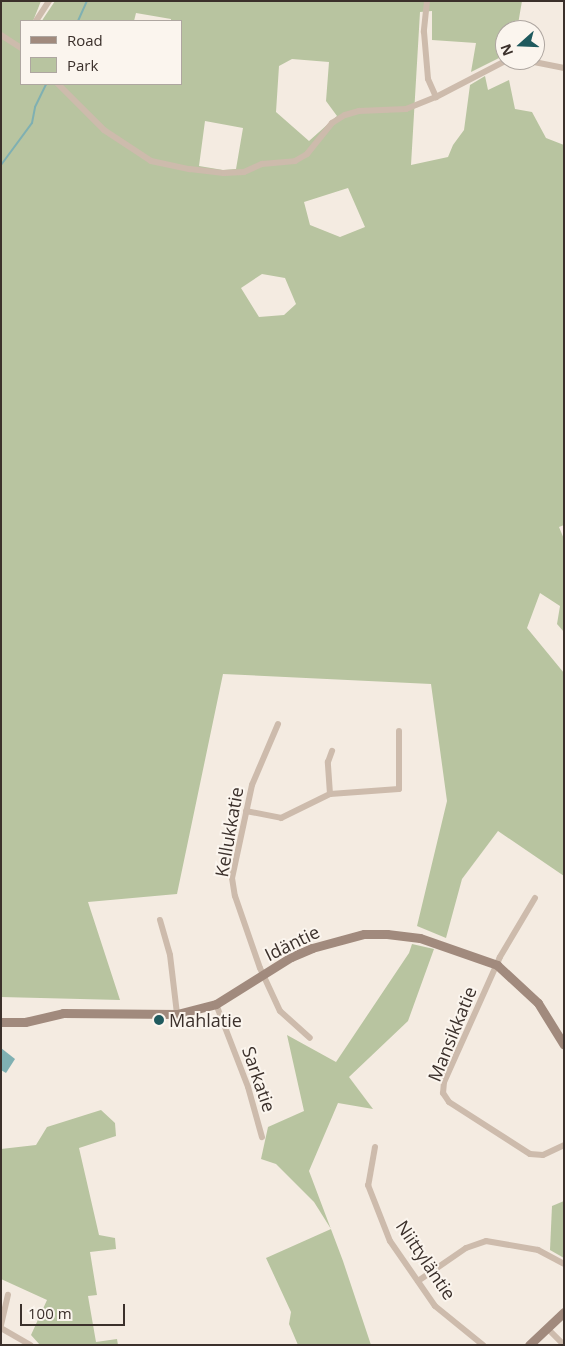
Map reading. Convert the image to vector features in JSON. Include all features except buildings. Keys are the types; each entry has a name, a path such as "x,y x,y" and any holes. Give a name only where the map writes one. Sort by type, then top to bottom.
{"street":[{"path":"37,20 48,1"},
{"path":"427,1 424,32 428,79 436,97"},
{"path":"1,35 20,47"},
{"path":"545,64 564,68"},
{"path":"59,85 104,130 140,156 171,167 224,173 244,172 273,162 295,161 307,154 332,123 345,115 359,111 406,109 436,97 495,66"},
{"name":"Kellukkatie","path":"278,724 252,785 232,878 235,896 263,976 280,1011 310,1038"},
{"path":"246,811 281,818 330,794 400,789 399,731"},
{"path":"330,794 328,762 332,751"},
{"path":"497,965 535,898"},
{"path":"160,920 170,955 177,1014"},
{"name":"Idäntie","path":"1,1022 25,1022 71,1013 177,1014 216,1004 291,957 312,948 364,934 387,934 420,938 497,965 538,1003 564,1044"},
{"name":"Mansikkatie","path":"497,965 444,1082 443,1093 449,1102 530,1154 543,1154 564,1145"},
{"name":"Sarkatie","path":"216,1004 248,1087 262,1136"},
{"name":"Niittyläntie","path":"375,1147 368,1185 390,1241 435,1306 483,1345"},
{"path":"418,1281 476,1242 486,1241 538,1250 564,1264"},
{"path":"8,1295 1,1326 30,1345"},
{"path":"528,1345 564,1312"},
{"path":"547,1328 564,1345"}],"green space":[{"path":"1,1 41,1 33,20 20,20 20,85 182,85 182,20 171,20 136,13 134,20 43,20 55,1 522,1 519,20 495,20 495,60 471,72 476,43 432,40 432,11 420,12 411,165 448,157 453,145 464,130 470,85 485,76 488,90 509,80 515,109 532,112 546,138 564,145 564,525 559,527 564,539 564,632 557,624 560,606 540,593 527,628 564,673 564,876 498,831 462,879 446,938 417,926 447,801 431,684 223,674 177,894 88,902 120,1000 1,997","holes":["292,59 329,62 326,101 337,116 309,141 276,112 279,66","205,121 243,128 236,169 223,170 199,166","348,188 365,227 340,237 310,225 304,202","262,274 285,278 296,304 284,315 259,317 241,288"]},
{"path":"412,944 434,949 408,1021 349,1077 373,1109 338,1103 309,1171 331,1229 314,1202 276,1164 261,1159 268,1127 304,1111 287,1035 336,1062 409,953"},
{"path":"101,1110 115,1123 116,1136 79,1148 99,1235 115,1238 116,1249 90,1252 97,1295 88,1296 96,1342 117,1339 118,1345 40,1345 31,1335 47,1300 1,1279 1,1149 36,1145 47,1127"},
{"path":"564,1201 564,1258 550,1250 552,1206"},
{"path":"331,1229 371,1345 298,1345 289,1324 291,1312 266,1258"}],"water":[{"path":"1,1048 15,1059 6,1073 1,1070"}],"waterway":[{"path":"78,20 87,1"},
{"path":"1,165 32,123 35,107 46,85"}],"place":[{"name":"Mahlatie","path":"159,1020"}]}
